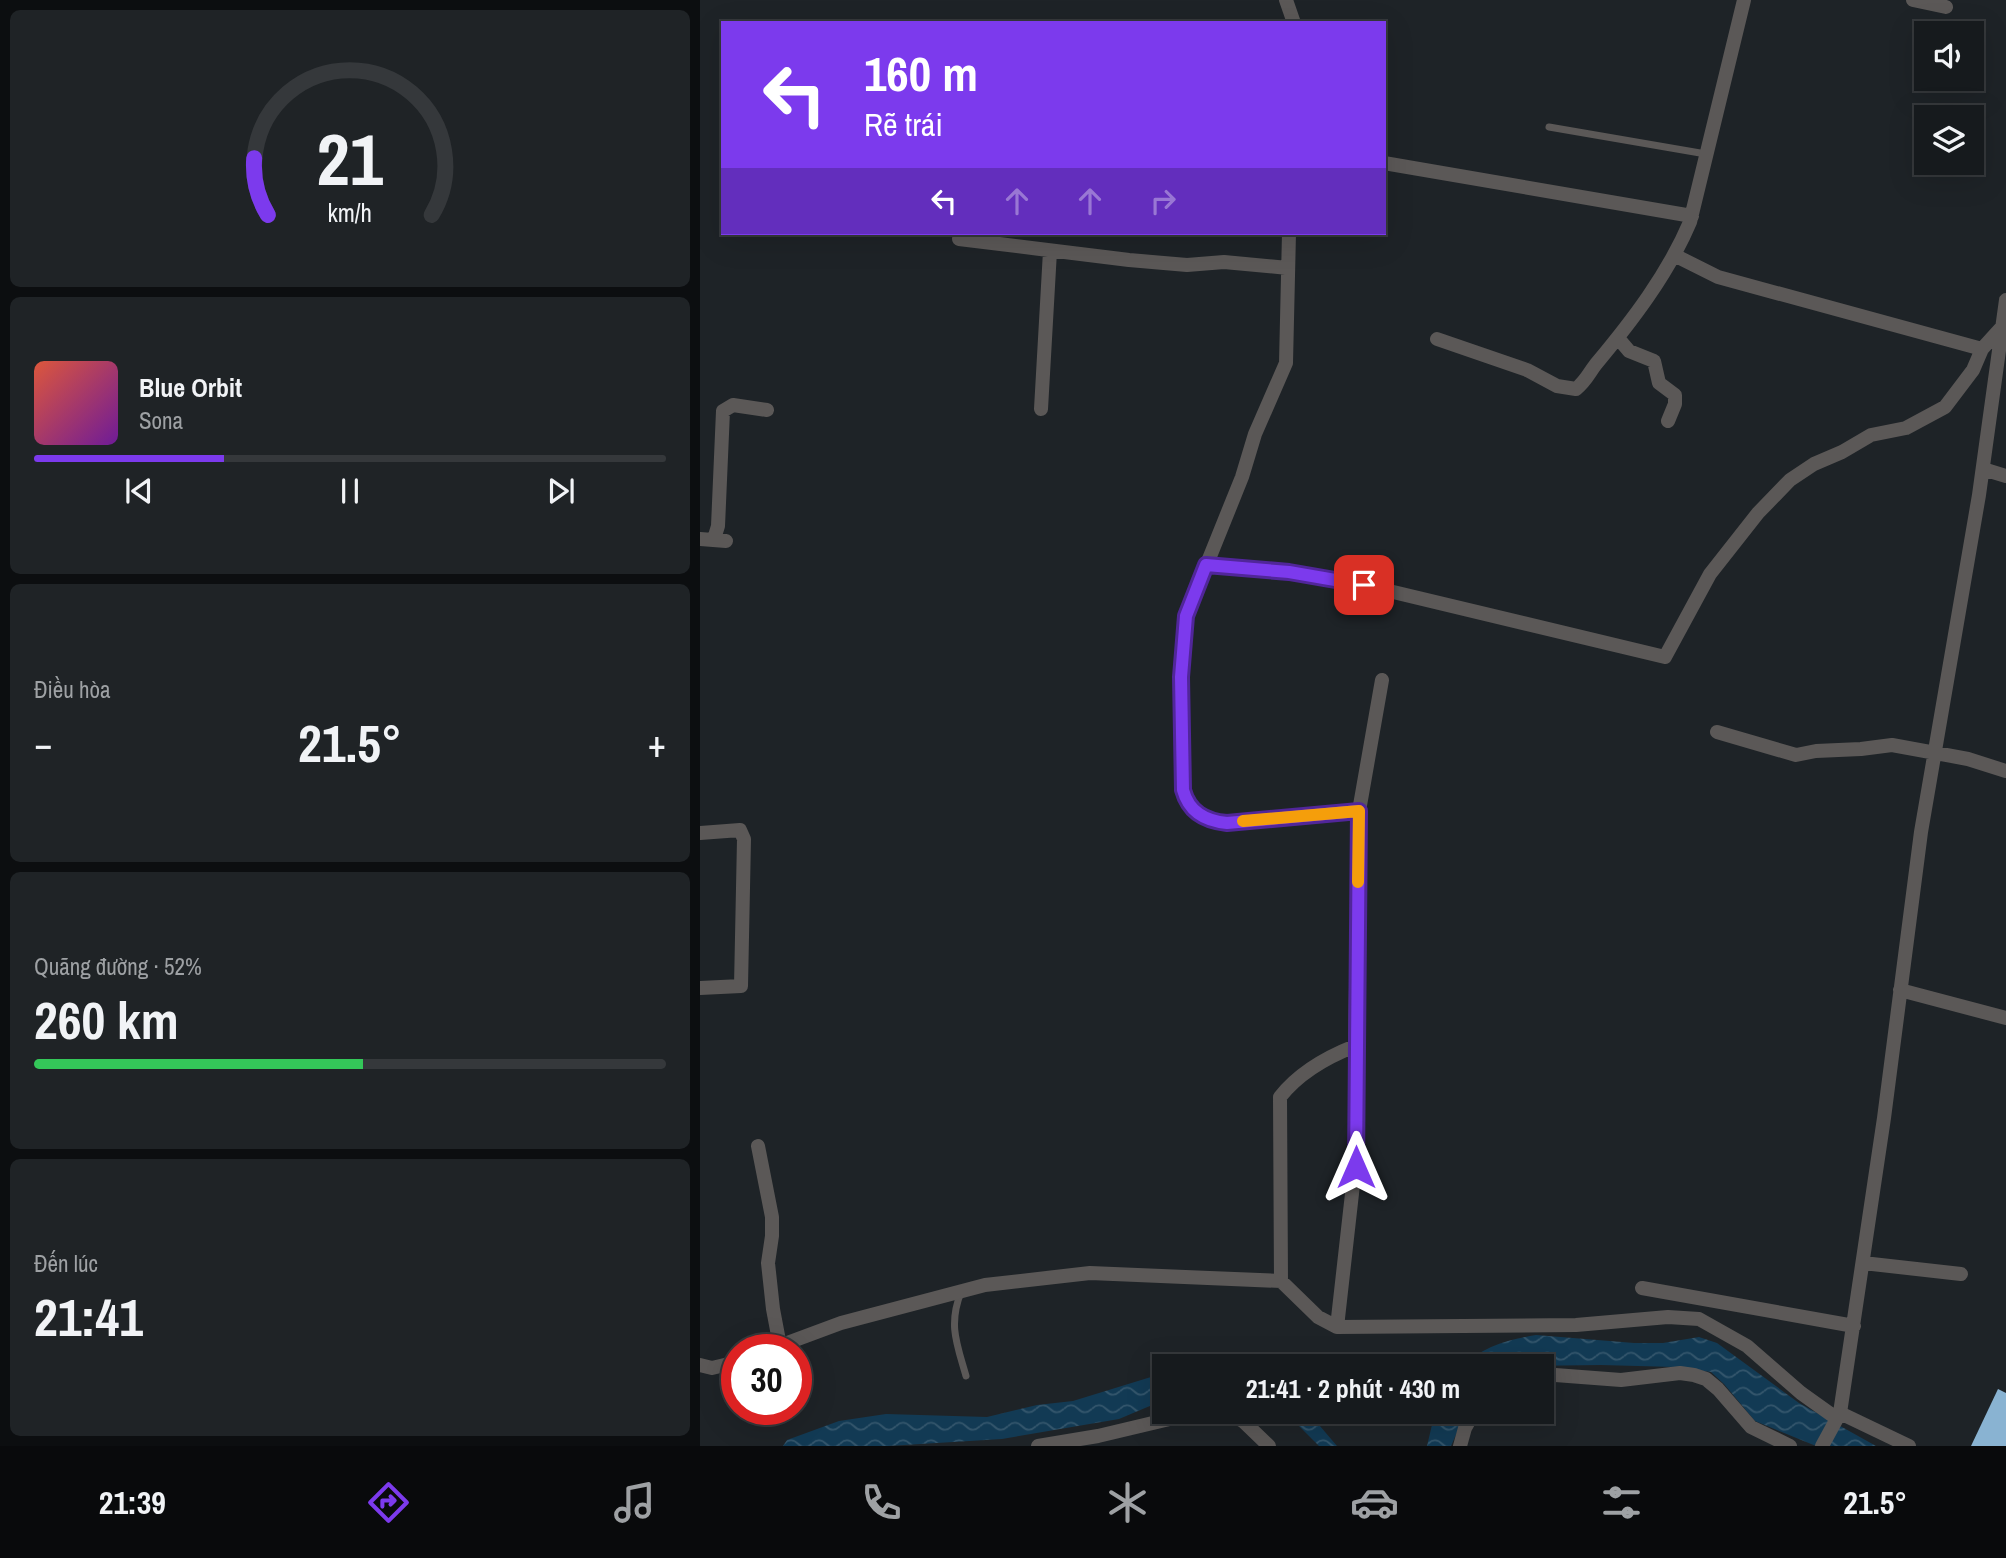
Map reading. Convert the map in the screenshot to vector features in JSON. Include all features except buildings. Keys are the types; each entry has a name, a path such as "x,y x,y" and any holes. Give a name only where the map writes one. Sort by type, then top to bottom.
{"street":[{"path":"1286,0 1293,21"},
{"path":"1437,339 1527,370 1557,386 1576,389 1587,381 1593,367 1618,338 1676,256 1692,216 1744,0"},
{"path":"1913,0 1946,7"},
{"path":"1386,163 1692,216"},
{"path":"1289,235 1286,363 1255,434 1242,477 1186,616 1181,677 1183,790 1187,803 1211,822 1359,811"},
{"path":"959,239 1187,265 1224,262 1288,268"},
{"path":"1041,409 1050,251"},
{"path":"1676,256 1718,277 1982,349"},
{"path":"1822,1446 1838,1415 1854,1326 1921,832 1983,469 2006,300"},
{"path":"1206,565 1289,572 1364,585 1665,657 1710,574 1758,513 1790,480 1814,464 1871,436 1906,428 1945,407 1973,369 1982,349 2003,326"},
{"path":"1618,338 1629,351 1654,361 1659,383 1675,395 1675,404 1668,421"},
{"path":"713,540 718,526 723,411 733,405 766,410"},
{"path":"1983,469 2006,476"},
{"path":"1337,1327 1356,1167 1359,811 1382,680"},
{"path":"1717,732 1796,755 1892,745 1968,759 2006,771"},
{"path":"700,833 740,830 744,839 741,986 700,988"},
{"path":"1900,990 2006,1018"},
{"path":"1281,1281 1280,1097 1291,1083 1321,1063 1355,1046"},
{"path":"758,1146 772,1217 768,1263 775,1334"},
{"path":"1863,1263 1961,1274"},
{"path":"812,1334 841,1323 985,1286 1090,1273 1281,1281 1318,1317 1337,1327 1576,1325 1668,1317 1699,1319 1747,1346 1801,1393 1838,1415 1909,1446"},
{"path":"1642,1287 1854,1326"},
{"path":"700,1366 721,1366"},
{"path":"1554,1375 1622,1380 1680,1373 1694,1375 1706,1379 1751,1427 1790,1446"},
{"path":"1038,1446 1152,1423"},
{"path":"1246,1424 1269,1446"},
{"path":"1460,1446 1467,1424"}],"lane":[{"path":"1549,127 1707,154"},
{"path":"961,1292 953,1318 954,1335 966,1376"}],"water":[{"path":"1536,1335 1663,1343 1699,1337 1717,1343 1799,1403 1876,1446 1816,1446 1755,1421 1711,1372 1675,1367 1554,1366 1554,1354 1477,1354 1515,1339"},
{"path":"1152,1377 1152,1405 1119,1419 1002,1439 888,1446 783,1446 787,1440 839,1421 886,1414 987,1417 1037,1405 1073,1401"},
{"path":"1297,1424 1318,1424 1337,1446 1319,1446"},
{"path":"1432,1424 1461,1424 1451,1446 1427,1446"}],"slow traffic":[{"path":"1243,821 1359,811 1358,882"}],"route":[{"path":"1356,1167 1359,811 1227,823 1211,822 1197,814 1187,803 1183,790 1181,677 1186,616 1206,565 1289,572 1364,585"}]}
